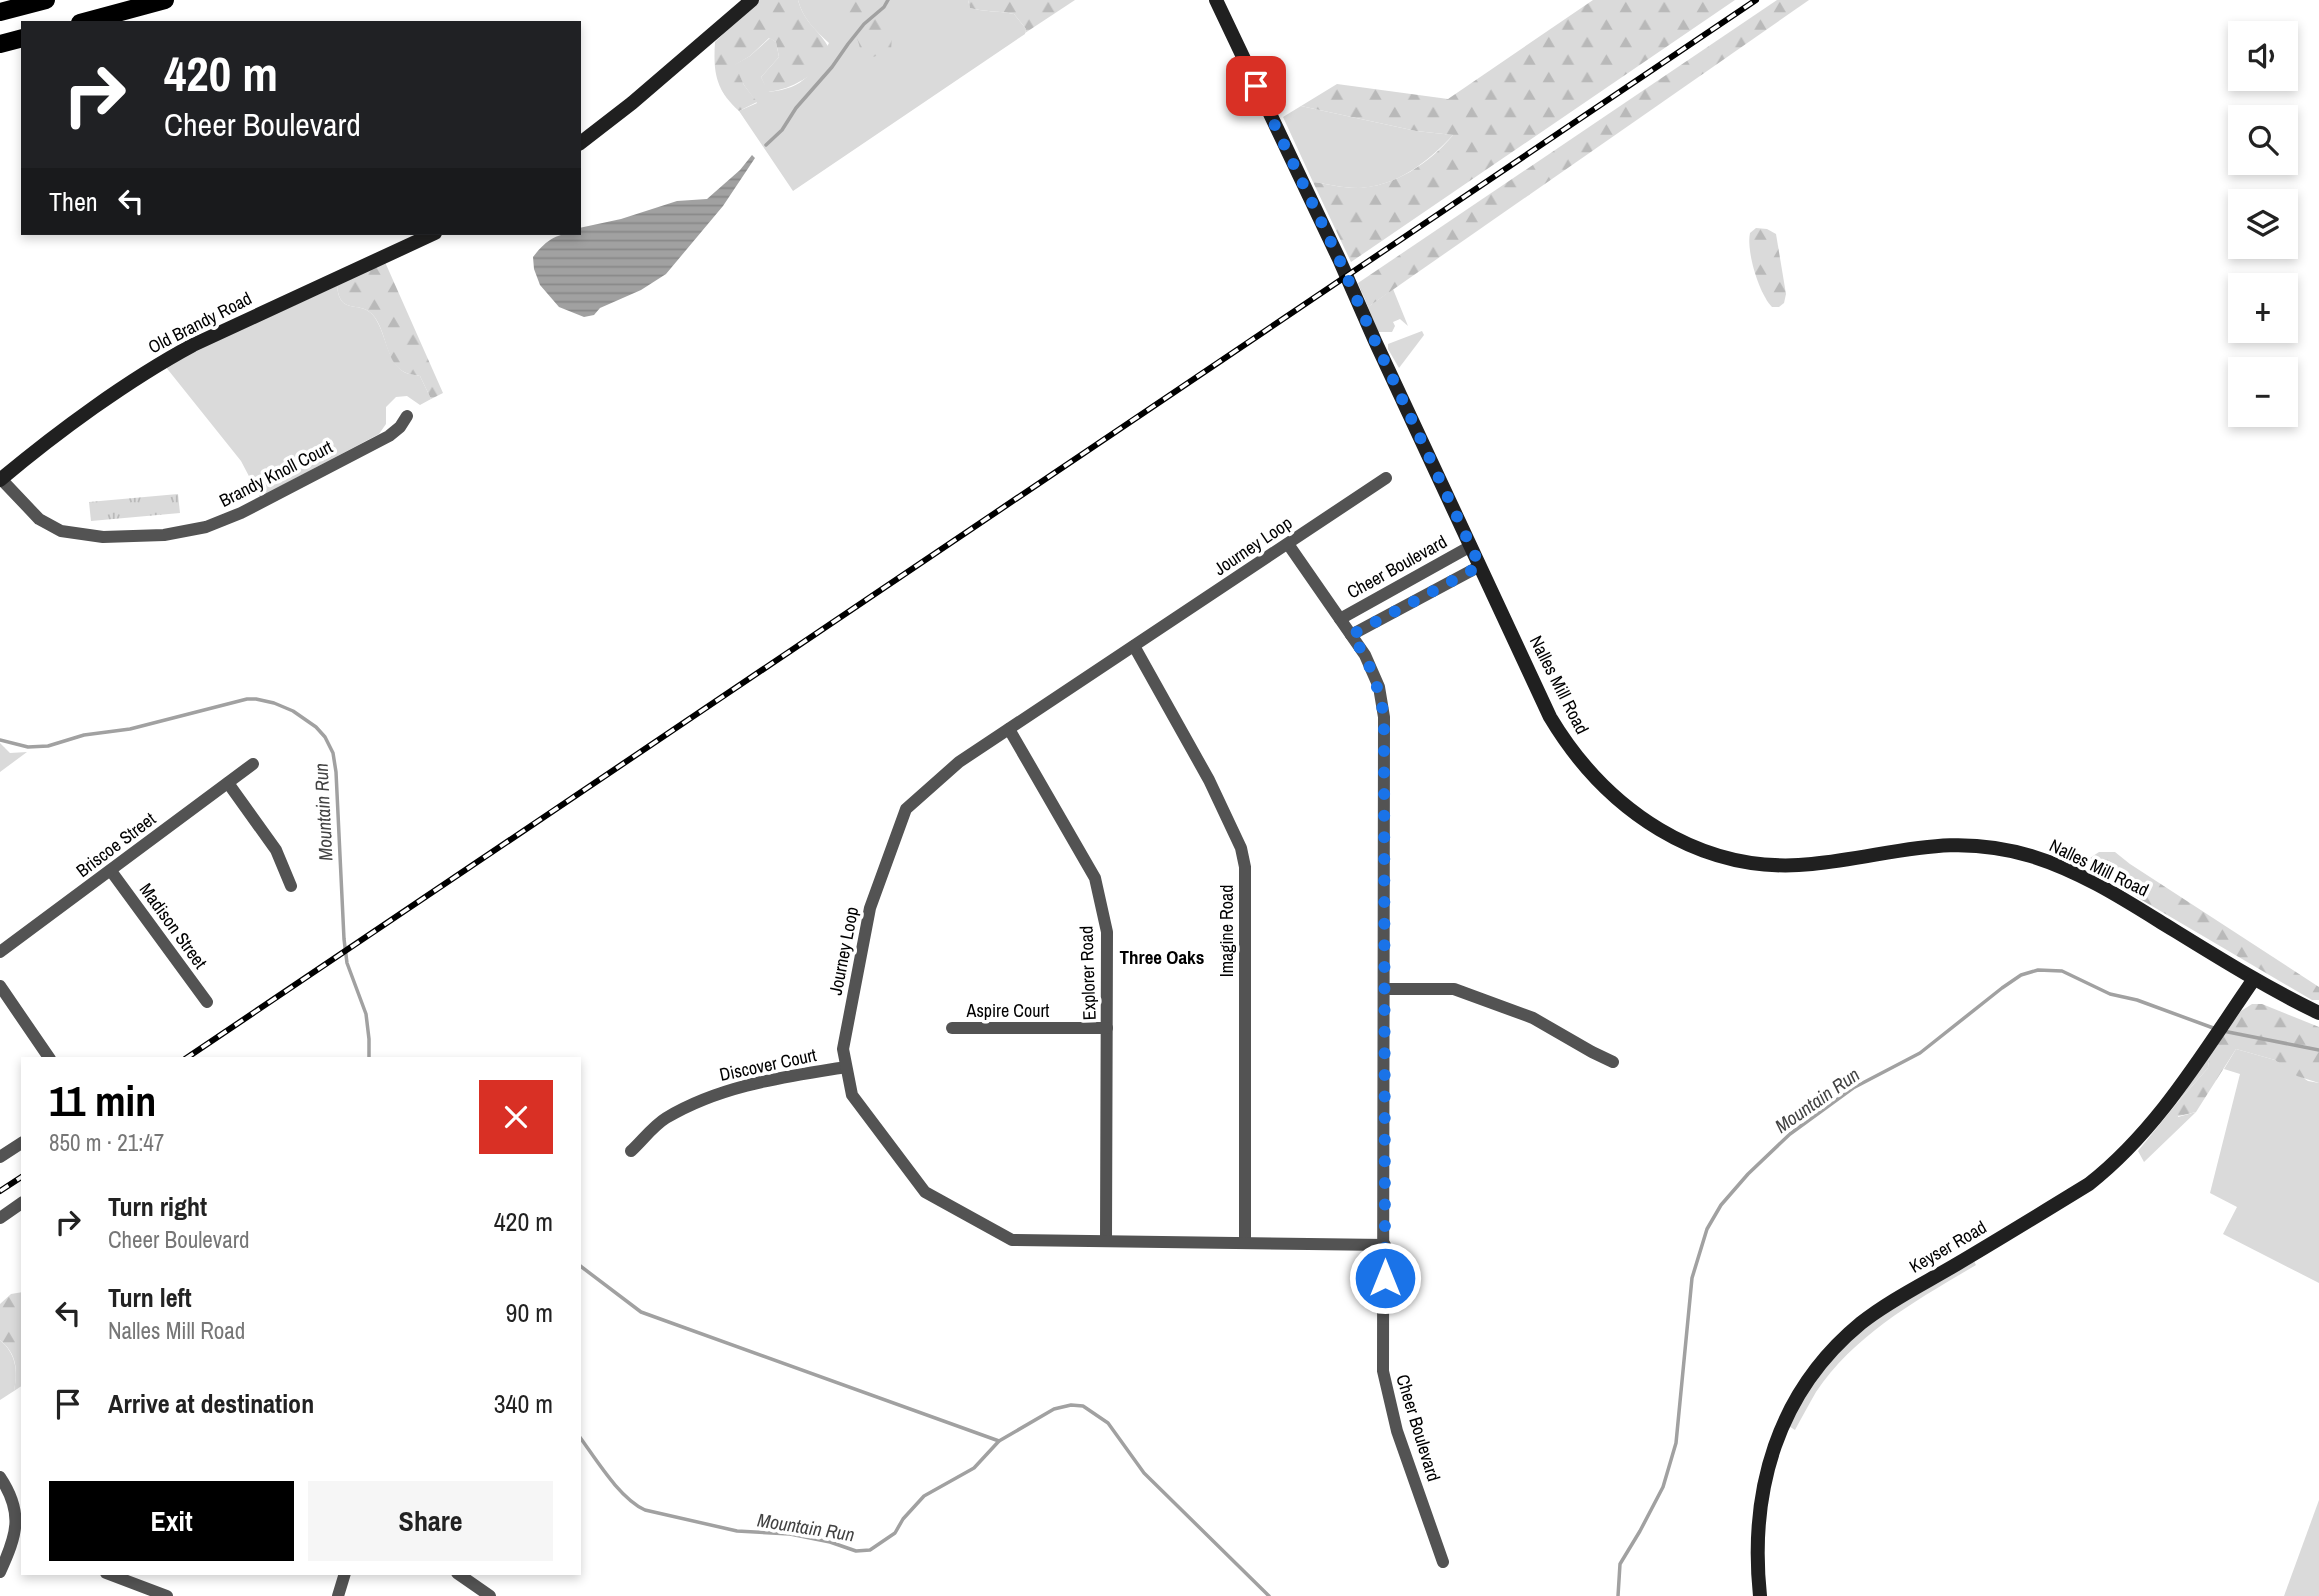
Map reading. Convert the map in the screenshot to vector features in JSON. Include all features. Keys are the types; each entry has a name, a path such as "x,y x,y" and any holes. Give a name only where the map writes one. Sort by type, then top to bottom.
{"main road":[{"path":"0,12 46,0"},
{"path":"87,21 165,0"},
{"path":"0,44 21,39"}],"street":[{"path":"581,142 632,103 752,0"},
{"name":"Nalles Mill Road","path":"1216,0 1339,259 1544,705 1563,740 1615,799 1675,838 1703,850 1733,858 1789,865 1850,859 1930,845 1984,846 2033,857 2081,877 2254,979 2319,1013"},
{"name":"Old Brandy Road","path":"0,479 162,361 431,235"},
{"name":"Brandy Knoll Court","path":"0,479 39,519 61,531 118,537 178,533 206,527 241,513 389,436 400,427 407,416"},
{"name":"Journey Loop","path":"1385,1245 1012,1240 925,1192 852,1095 843,1049 870,908 906,809 959,762 1386,478"},
{"name":"Cheer Boulevard","path":"1288,544 1365,654 1379,687 1384,716 1383,1371 1397,1431 1443,1562"},
{"name":"Cheer Boulevard","path":"1340,619 1471,546"},
{"path":"1351,635 1480,566"},
{"name":"Imagine Road","path":"1134,646 1209,780 1241,848 1245,867 1245,1242"},
{"name":"Explorer Road","path":"1009,729 1095,878 1107,932 1107,1241"},
{"name":"Briscoe Street","path":"0,953 253,764"},
{"path":"228,783 276,850 291,886"},
{"name":"Madison Street","path":"111,871 207,1002"},
{"name":"Keyser Road","path":"1760,1596 1757,1540 1763,1486 1777,1439 1788,1414 1818,1368 1864,1321 2081,1189 2111,1166 2144,1134 2254,979"},
{"path":"0,986 49,1057"},
{"path":"1384,989 1454,989 1533,1018 1613,1062"},
{"name":"Aspire Court","path":"952,1028 1107,1028"},
{"name":"Discover Court","path":"631,1151 664,1119 715,1094 780,1078 846,1067"},
{"path":"0,1157 21,1143"},
{"path":"0,1218 21,1203"},
{"path":"0,1476 12,1499 19,1540 0,1572"},
{"path":"111,1575 167,1596"},
{"path":"338,1596 344,1575"},
{"path":"460,1575 489,1596"}],"green space":[{"path":"758,0 798,0 805,17 826,42 833,58 795,84 768,92 761,77 779,57 776,42 769,38 750,56 735,65 744,85 757,102 739,111 725,96 718,80 715,42"},
{"path":"798,0 968,0 970,8 1014,14 1026,29 1025,34 793,191 739,111 757,103 734,65 750,56 770,38 776,42 779,57 761,77 769,92 800,83 812,71 829,43 806,19"},
{"path":"832,0 865,0 877,9 892,35 891,51 873,57 861,51 848,22 829,13 827,3"},
{"path":"968,0 1075,0 1025,33 1026,29 1014,14 970,8"},
{"path":"1593,0 1735,0 1351,262 1313,182 1357,188 1384,183 1422,164 1453,135 1416,131 1301,106 1337,84 1448,99"},
{"path":"1777,0 1809,0 1368,307 1358,283"},
{"path":"1301,106 1416,131 1453,135 1422,163 1385,183 1358,188 1313,182 1283,117"},
{"path":"1756,228 1767,229 1776,234 1786,294 1784,303 1779,307 1772,307 1767,301 1755,272 1749,241 1750,233"},
{"path":"385,262 443,393 431,399 420,376 409,374 395,364 372,314 346,304 339,295 337,286"},
{"path":"337,286 342,301 372,314 381,329 391,357 401,370 420,376 431,399 420,405 407,396 396,397 386,407 386,424 379,434 260,497 241,461 165,366"},
{"path":"1393,289 1408,326 1400,319 1393,322 1395,326 1392,332 1378,332 1368,307"},
{"path":"1422,331 1424,335 1399,368 1388,344"},
{"path":"178,494 180,513 91,521 89,502"},
{"path":"0,743 10,753 27,752 0,772"},
{"path":"2099,852 2115,852 2319,987 2319,1000 2312,1000 2089,869 2087,860"},
{"path":"2252,1004 2262,1004 2319,1027 2319,1083 2297,1076 2275,1060 2236,1049 2196,1112 2175,1117 2173,1113 2177,1103 2208,1068 2209,1056 2241,1011"},
{"path":"2236,1049 2275,1060 2308,1081 2319,1083 2319,1283 2223,1234 2237,1207 2210,1193 2240,1074 2224,1069"},
{"path":"2209,1056 2208,1068 2177,1103"},
{"path":"2177,1103 2178,1117 2196,1112 2144,1162 2138,1151"},
{"path":"1973,1259 1976,1265 1910,1305 1868,1336 1832,1371 1816,1392 1795,1430 1787,1425 1821,1369 1864,1325"},
{"path":"21,1292 21,1386 14,1391 15,1363 10,1351 0,1340 0,1304 11,1294"},
{"path":"0,1340 13,1357 16,1376 14,1391 0,1400"},
{"path":"2319,1500 2319,1596 2284,1596"}],"shaded area":[{"path":"752,155 755,158 723,206 666,274 641,290 600,308 594,315 584,317 559,307 540,285 533,257 553,238 561,235 581,235 581,228 621,219 677,201 707,199 740,170"}],"waterway":[{"path":"766,145 782,130 796,108 832,67 864,24 884,7 888,0"},
{"name":"Mountain Run","path":"0,740 28,747 48,746 84,735 130,729 247,699 274,703 293,711 316,727 333,753 344,939 347,963 366,1014 369,1057"},
{"name":"Mountain Run","path":"1618,1596 1620,1564 1663,1487 1676,1443 1692,1278 1707,1229 1721,1205 1748,1174 1790,1134 1853,1088 1920,1053 2021,975 2038,970 2062,971 2110,994 2137,1000 2216,1029"},
{"name":"Mountain Run","path":"2223,1031 2319,1050"},
{"path":"581,1267 641,1312 999,1441"},
{"name":"Mountain Run","path":"581,1439 617,1487 645,1510 737,1531 790,1534 830,1542 856,1551 870,1550 895,1533 903,1519 924,1496 974,1468 999,1441 1054,1409 1071,1405 1083,1406 1108,1423 1144,1473 1269,1596"}],"railway":[{"path":"188,1057 1756,0"},
{"path":"0,1191 21,1177"}],"district":[{"name":"Three Oaks","path":"1162,957"}],"route":[{"path":"1256,86 1480,566 1351,635 1365,654 1379,687 1384,716 1385,1278"}]}
